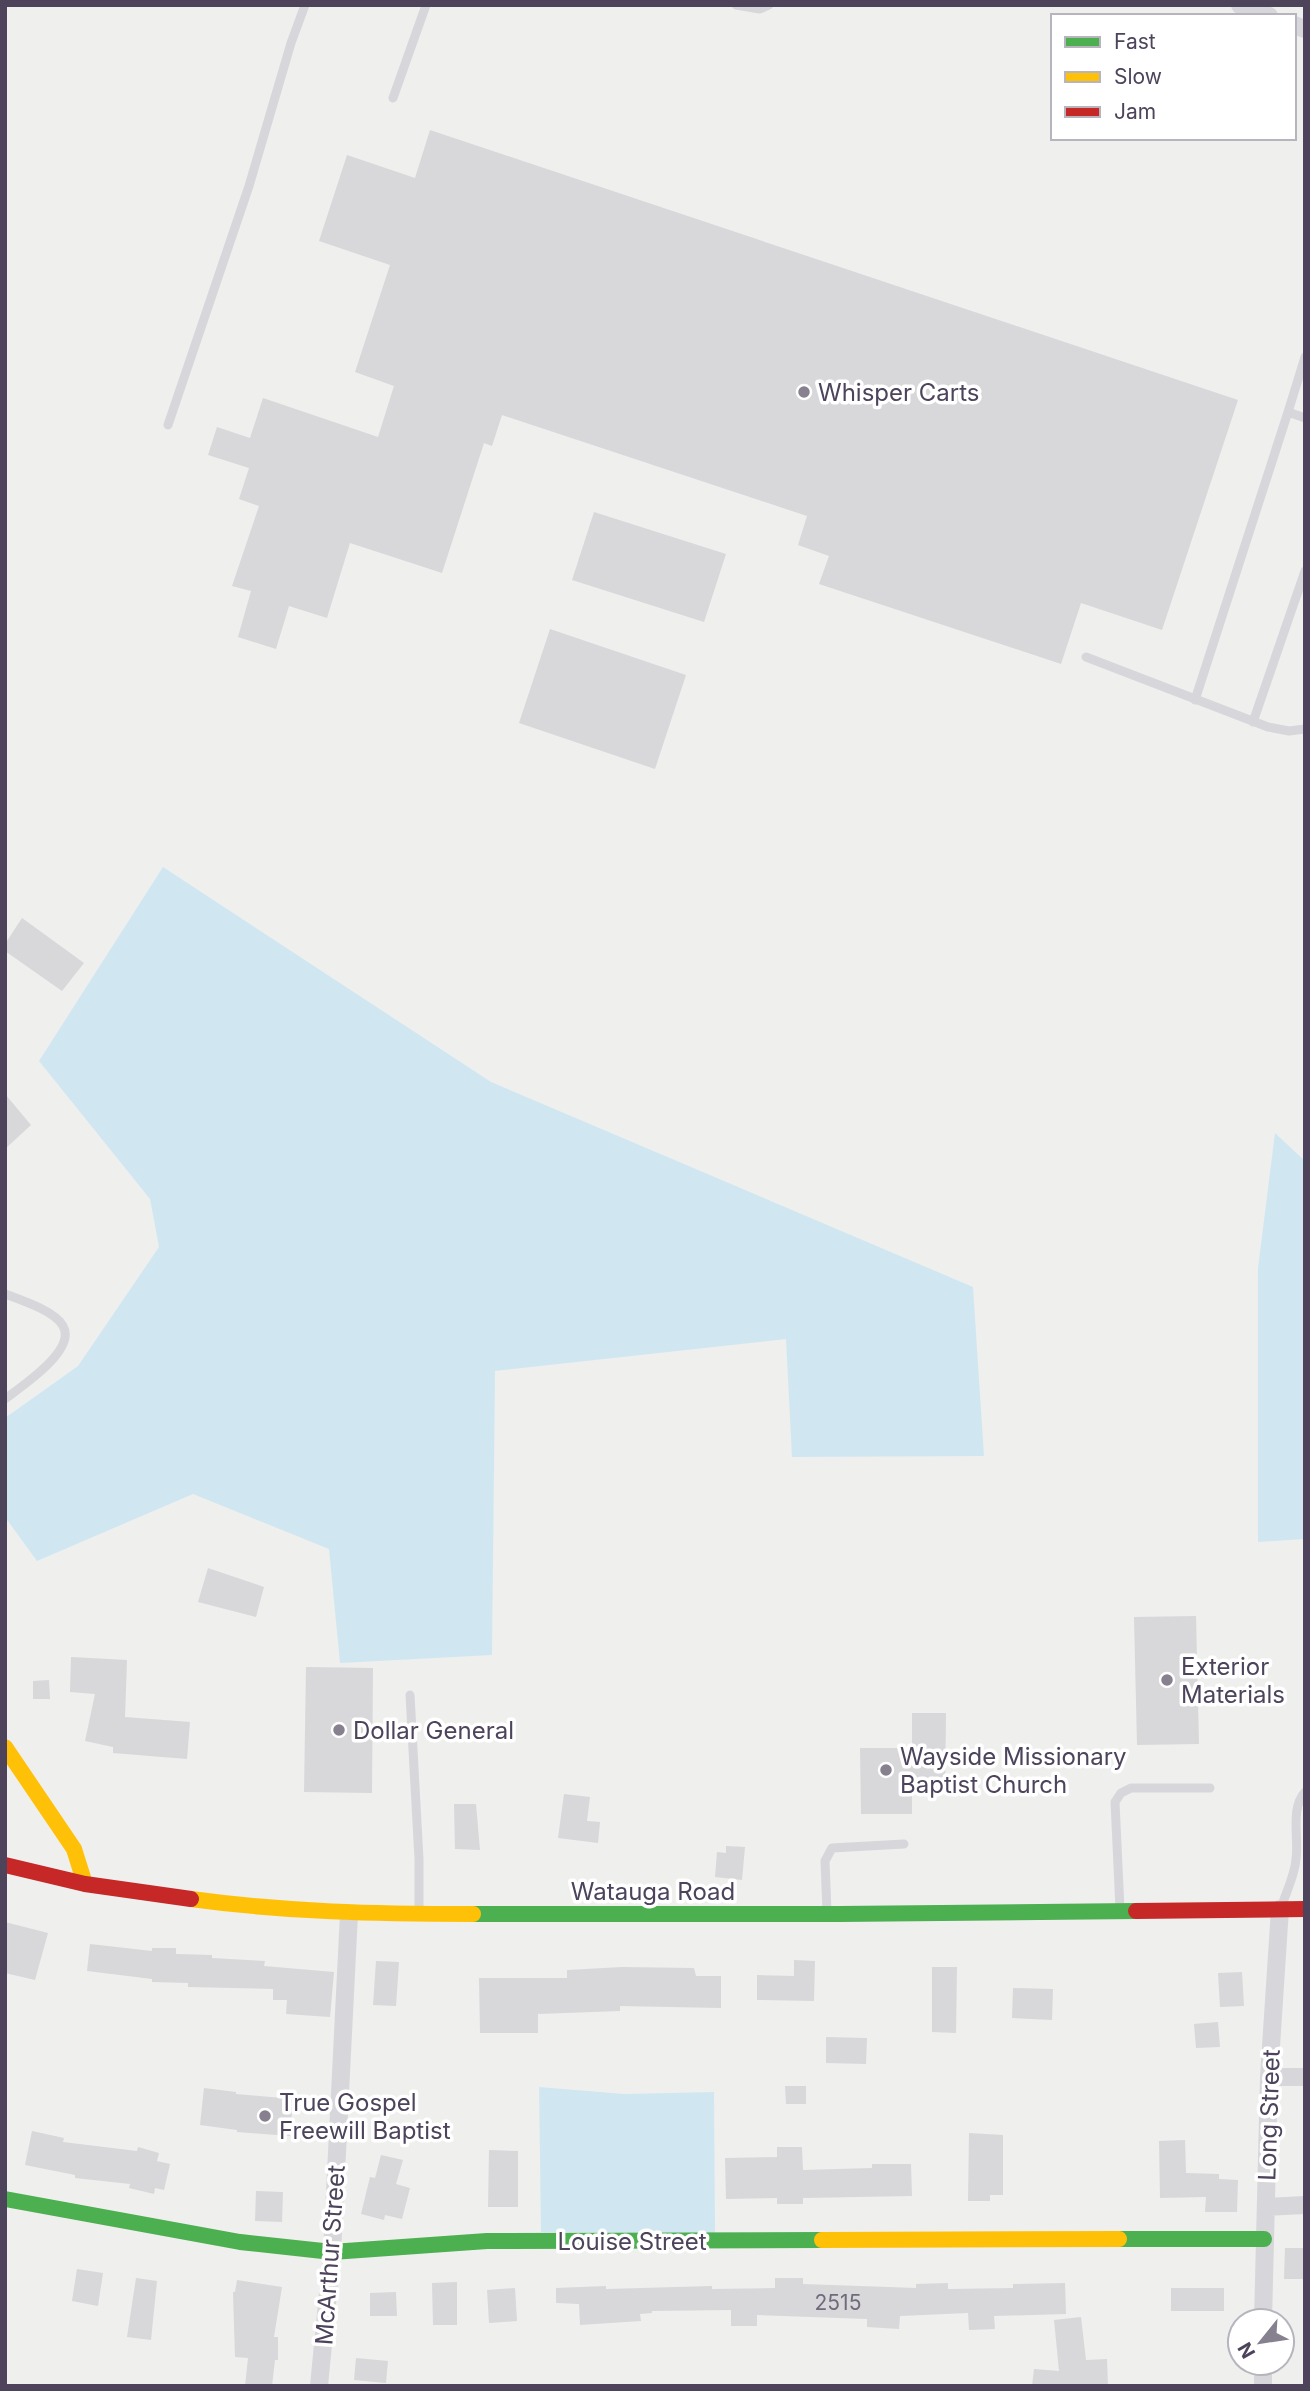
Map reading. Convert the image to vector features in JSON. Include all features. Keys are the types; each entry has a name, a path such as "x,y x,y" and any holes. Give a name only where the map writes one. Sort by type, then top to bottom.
{"street":[{"path":"1240,5 1264,14"},
{"path":"5,1747 74,1849 85,1884"},
{"name":"Watauga Road","path":"5,1865 85,1884 248,1907 349,1913 827,1914 1305,1909"},
{"name":"Long Street","path":"1264,2307 1269,2077 1280,1909"},
{"name":"McArthur Street","path":"320,2386 332,2252 349,1913"},
{"path":"1269,2077 1305,2077"},
{"name":"Louise Street","path":"5,2199 240,2242 332,2252 487,2241 1264,2239"},
{"path":"1266,2207 1305,2205"}],"lane":[{"path":"169,425 305,5"},
{"path":"393,98 426,5"},
{"path":"736,5 760,9 769,5"},
{"path":"1195,700 1305,357"},
{"path":"1287,412 1305,418"},
{"path":"1253,722 1305,571"},
{"path":"1086,657 1253,722 1289,731 1305,729"},
{"path":"5,1294 34,1305 62,1324 66,1336 61,1350 49,1363 5,1399"},
{"path":"410,1695 419,1858 419,1914"},
{"path":"1120,1911 1115,1802 1121,1793 1131,1788 1210,1788"},
{"path":"1280,1909 1296,1861 1296,1817 1300,1797 1305,1792"},
{"path":"827,1914 825,1861 832,1848 904,1844"}],"shaded area":[{"path":"163,867 491,1082 973,1287 984,1456 792,1457 786,1339 495,1371 492,1655 340,1663 329,1549 193,1494 37,1561 5,1517 5,1418 78,1366 159,1247 150,1199 39,1061"},
{"path":"1275,1133 1305,1161 1305,1539 1258,1542 1258,1268"},
{"path":"539,2087 624,2094 714,2092 715,2233 541,2232"}],"building":[{"name":"Whisper Carts","path":"430,130 1238,400 1162,630 1081,603 1061,664 819,584 829,556 798,545 807,516 502,415 492,446 484,443 442,573 350,543 327,618 289,606 276,649 238,637 251,591 232,586 259,506 239,499 249,468 208,455 217,427 250,438 263,398 378,437 394,386 355,372 390,265 319,241 347,155 415,178"},
{"path":"594,512 726,554 704,622 572,580"},
{"path":"550,629 686,675 655,769 519,723"},
{"path":"22,918 84,963 62,991 5,951 5,944"},
{"path":"5,1094 31,1125 5,1149"},
{"path":"208,1568 264,1587 256,1617 198,1602"},
{"name":"Exterior Materials","path":"1196,1616 1199,1744 1137,1745 1134,1617"},
{"path":"71,1657 127,1660 125,1717 190,1722 187,1759 113,1753 113,1747 85,1741 95,1694 70,1692"},
{"name":"Dollar General","path":"306,1667 373,1668 372,1793 304,1792"},
{"path":"49,1680 50,1699 33,1699 33,1681"},
{"path":"912,1713 946,1713 945,1792 912,1792 912,1814 861,1814 860,1748 912,1748"},
{"path":"564,1794 590,1797 587,1821 600,1822 598,1843 558,1838"},
{"path":"454,1804 476,1804 480,1850 455,1849"},
{"path":"726,1846 745,1847 742,1880 715,1877 717,1852 726,1853"},
{"path":"5,1922 48,1933 35,1980 5,1973"},
{"path":"90,1944 152,1951 152,1948 176,1948 176,1954 265,1961 264,1966 334,1972 330,2017 286,2014 287,2000 273,2000 273,1989 188,1987 188,1983 152,1982 152,1979 87,1971"},
{"path":"794,1960 815,1961 814,2001 757,2000 757,1975 794,1976"},
{"path":"376,1961 399,1962 396,2006 373,2005"},
{"path":"622,1967 694,1968 696,1976 721,1976 721,2008 620,2006 620,2011 538,2014 538,2033 480,2033 479,1978 567,1978 567,1970"},
{"path":"932,1967 957,1967 956,2033 932,2032"},
{"path":"1242,1972 1244,2006 1220,2007 1218,1973"},
{"path":"1013,1988 1053,1989 1052,2020 1012,2018"},
{"path":"1218,2022 1220,2047 1196,2048 1194,2024"},
{"path":"826,2037 867,2038 866,2064 826,2063"},
{"path":"785,2086 806,2086 806,2104 786,2104"},
{"path":"204,2088 293,2099 290,2136 237,2132 200,2125"},
{"path":"32,2131 64,2138 63,2142 137,2151 138,2147 159,2153 157,2161 170,2164 164,2190 155,2188 154,2194 129,2188 130,2184 75,2178 75,2175 25,2165"},
{"path":"969,2133 1003,2135 1003,2195 990,2195 990,2201 968,2201"},
{"path":"1185,2140 1186,2173 1219,2174 1219,2179 1238,2180 1237,2212 1205,2212 1206,2197 1160,2198 1159,2141"},
{"path":"777,2147 802,2147 803,2170 872,2168 872,2164 911,2164 912,2196 803,2198 803,2204 777,2204 777,2198 726,2199 725,2158 777,2157"},
{"path":"489,2150 518,2151 518,2207 488,2207"},
{"path":"381,2155 403,2160 396,2184 410,2188 402,2219 385,2215 384,2220 361,2214 370,2177 375,2178"},
{"path":"256,2191 283,2192 282,2222 255,2221"},
{"path":"1285,2248 1305,2248 1305,2279 1284,2279"},
{"path":"77,2269 103,2273 98,2306 72,2301"},
{"path":"136,2278 157,2281 151,2340 127,2337"},
{"path":"775,2278 803,2278 803,2284 916,2288 916,2284 948,2283 948,2289 1013,2288 1013,2284 1065,2283 1066,2314 994,2316 995,2329 969,2330 968,2313 900,2316 899,2329 867,2327 867,2319 757,2315 757,2326 731,2326 731,2310 652,2311 640,2314 641,2321 580,2325 579,2304 556,2303 556,2288 775,2288"},
{"path":"237,2280 282,2287 274,2337 278,2337 278,2360 275,2360 272,2386 245,2386 248,2358 235,2357 233,2292"},
{"path":"457,2282 457,2325 433,2325 432,2283"},
{"path":"515,2288 517,2321 489,2323 487,2290"},
{"path":"1171,2288 1224,2288 1224,2311 1171,2311"},
{"path":"396,2292 397,2316 370,2316 370,2293"},
{"path":"1081,2317 1086,2360 1107,2359 1108,2386 1032,2386 1034,2369 1059,2371 1054,2320"},
{"path":"356,2358 388,2361 386,2383 354,2380"}],"traffic: fast":[{"path":"473,1914 1136,1911"},
{"path":"5,2199 240,2242 332,2252 487,2241 822,2240"},
{"path":"1119,2239 1264,2239"}],"traffic: slow":[{"path":"5,1747 74,1849 85,1884"},
{"path":"191,1899 332,1911 473,1914"},
{"path":"822,2240 1119,2239"}],"traffic: jam":[{"path":"5,1865 85,1884 191,1899"},
{"path":"1136,1911 1305,1909"}],"place":[{"name":"Whisper Carts","path":"804,392"},
{"name":"Exterior Materials","path":"1167,1680"},
{"name":"Dollar General","path":"339,1730"},
{"name":"Wayside Missionary Baptist Church","path":"886,1770"},
{"name":"True Gospel Freewill Baptist","path":"265,2116"}]}
